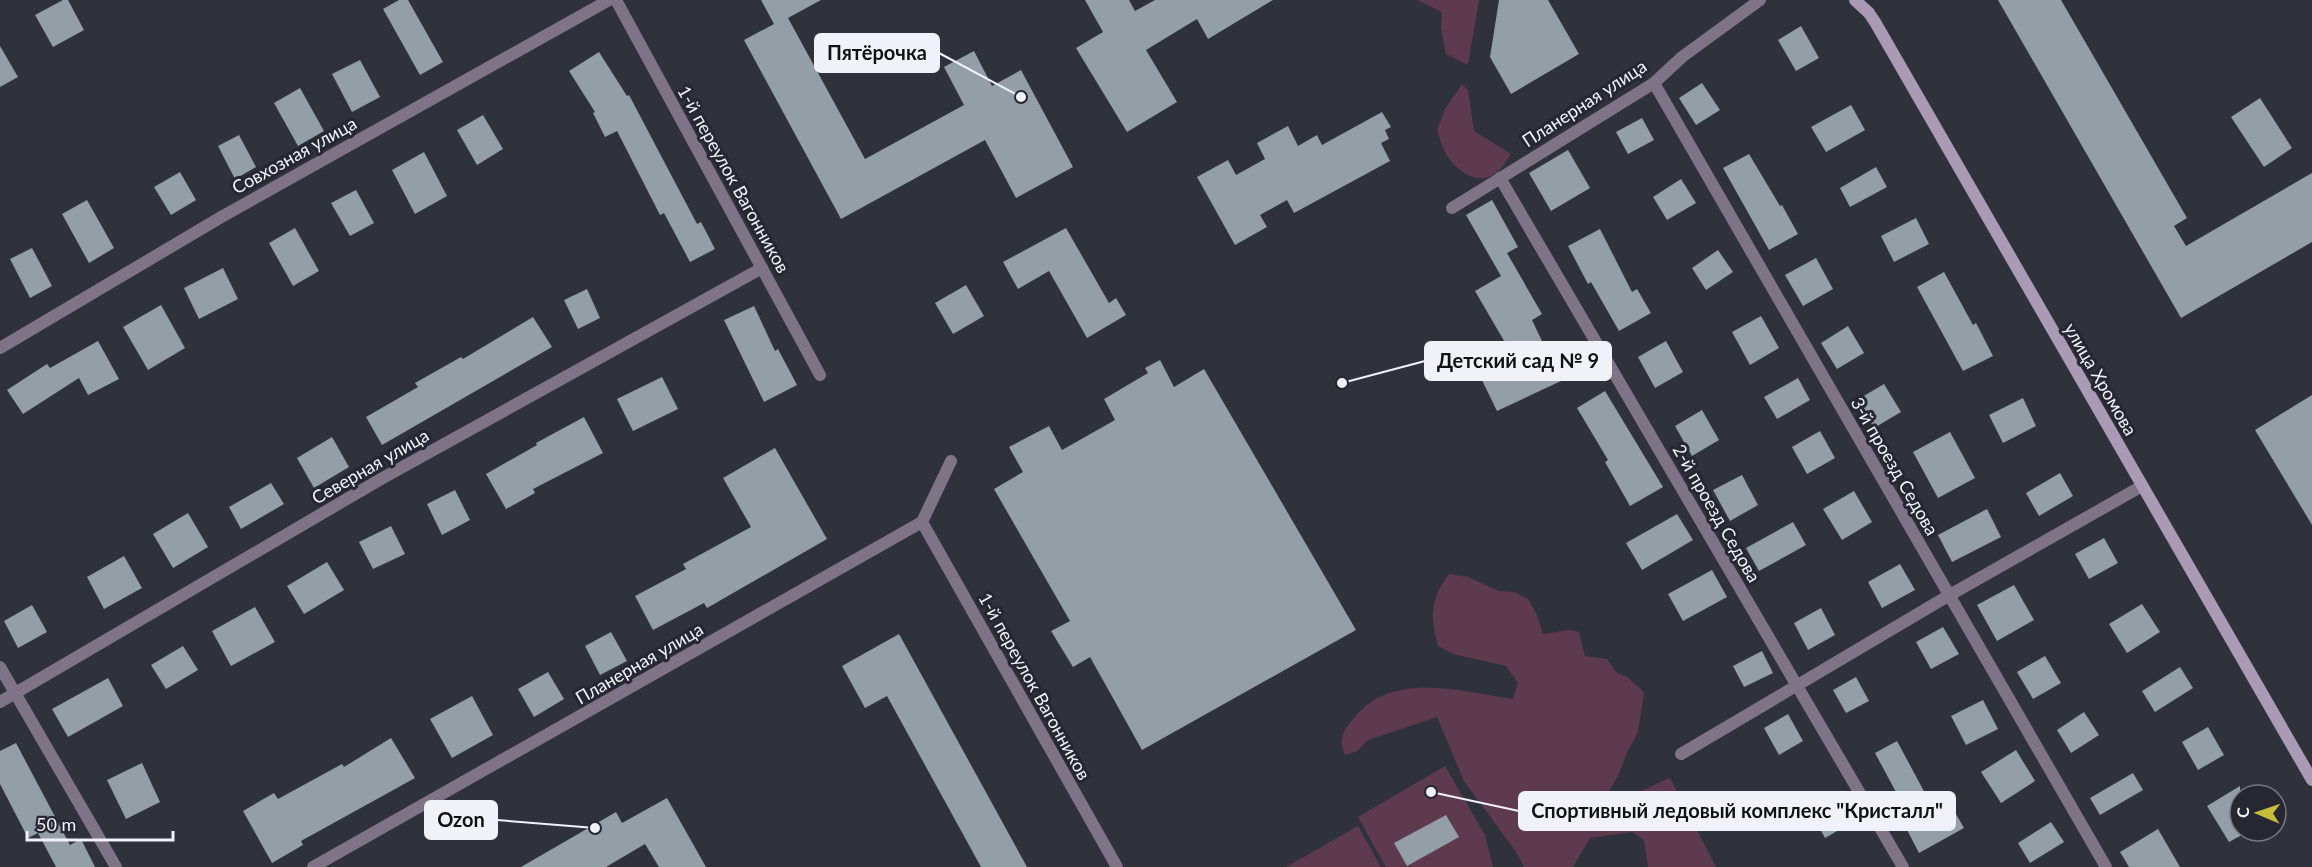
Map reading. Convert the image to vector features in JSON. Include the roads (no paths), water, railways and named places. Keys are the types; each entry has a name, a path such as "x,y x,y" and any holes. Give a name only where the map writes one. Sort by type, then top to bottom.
{"main road":[{"name":"улица Хромова","path":"1855,0 1875,22 2312,780"}],"street":[{"name":"Совхозная улица","path":"0,348 223,216 609,0"},
{"name":"1-й переулок Вагонников","path":"616,0 820,375"},
{"name":"Планерная улица","path":"1452,208 1654,83 1682,57 1760,0"},
{"name":"3-й проезд Седова","path":"1654,83 2106,867"},
{"name":"2-й проезд Седова","path":"1500,178 1903,867"},
{"name":"Северная улица","path":"0,702 381,479 762,268"},
{"path":"922,522 951,461"},
{"path":"1681,754 1948,596 2142,486"},
{"name":"1-й переулок Вагонников","path":"922,522 1117,867"},
{"name":"Планерная улица","path":"313,867 922,522"},
{"path":"0,667 116,867"}],"place":[{"name":"Пятёрочка","path":"1021,97"},
{"name":"Детский сад № 9","path":"1342,383"},
{"name":"Спортивный ледовый комплекс \"Кристалл\"","path":"1431,792"},
{"name":"Ozon","path":"595,828"}]}
